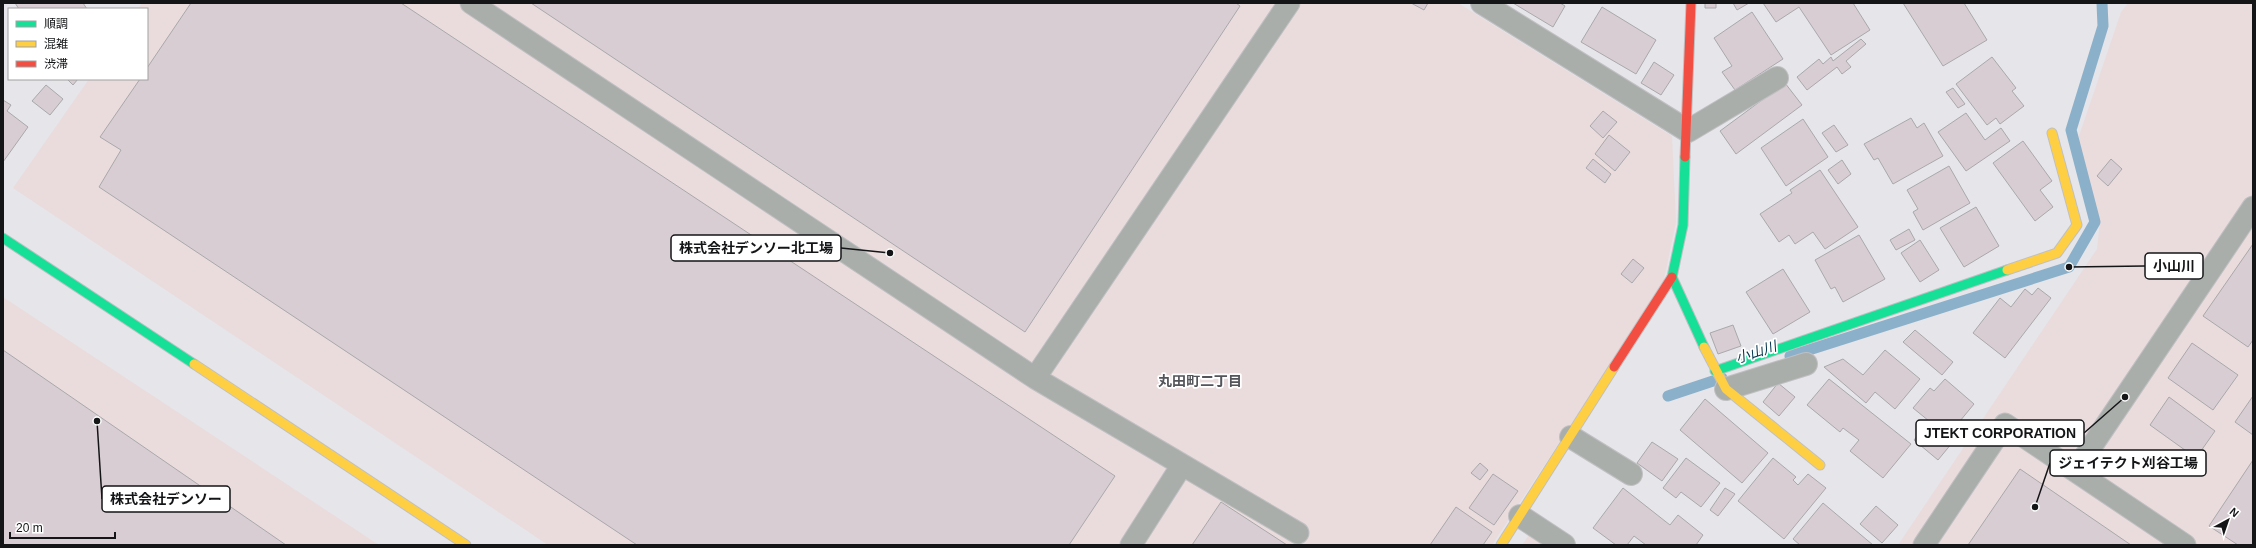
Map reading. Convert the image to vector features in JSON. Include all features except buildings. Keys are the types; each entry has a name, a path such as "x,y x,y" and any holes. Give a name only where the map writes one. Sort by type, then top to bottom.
{"street":[{"path":"1482,3 1688,130"},
{"path":"1501,545 1672,277 1683,225 1688,130 1691,3"},
{"path":"1688,130 1777,78"},
{"path":"1715,371 2056,253 2077,226 2052,133"},
{"path":"3,238 466,545"},
{"path":"1672,277 1715,371 1726,389 1820,465"},
{"path":"1726,389 1806,364"},
{"path":"1571,437 1631,474"},
{"path":"1520,516 1564,545"}],"lane":[{"path":"471,3 1035,378 1298,533"},
{"path":"1035,378 1289,3"},
{"path":"2075,471 2253,207"},
{"path":"1924,545 2005,424 2185,545"},
{"path":"1131,545 1182,465"}],"shaded area":[{"path":"142,3 1458,3 1672,136 1676,222 1663,284 1492,545 548,545 13,188 88,80 148,80 148,8 139,8"},
{"path":"2128,3 2253,3 2253,545 1898,545 2097,249 2100,221 2078,139 2121,12"},
{"path":"3,297 379,545 3,545"},
{"path":"1531,532 1551,545 1522,545"}],"waterway":[{"name":"小山川","path":"1790,356 2069,267 2095,222 2071,130 2103,26 2102,3"},
{"name":"小山川","path":"1668,396 1722,378"}],"traffic: fast":[{"path":"1685,157 1683,225 1672,277 1704,347"},
{"path":"3,238 194,364"},
{"path":"1715,371 2007,270"}],"traffic: slow":[{"path":"2007,270 2057,253 2077,225 2052,133"},
{"path":"1704,347 1726,389 1820,465"},
{"path":"194,364 466,545"},
{"path":"1501,545 1614,367"}],"traffic: jam":[{"path":"1685,157 1691,3"},
{"path":"1614,367 1672,277"}],"place":[{"name":"株式会社デンソー北工場","path":"890,253"},
{"name":"小山川","path":"2069,267"},
{"name":"JTEKT CORPORATION","path":"2125,397"},
{"name":"株式会社デンソー","path":"97,421"},
{"name":"ジェイテクト刈谷工場","path":"2035,507"}],"district":[{"name":"丸田町二丁目","path":"1200,381"}]}
